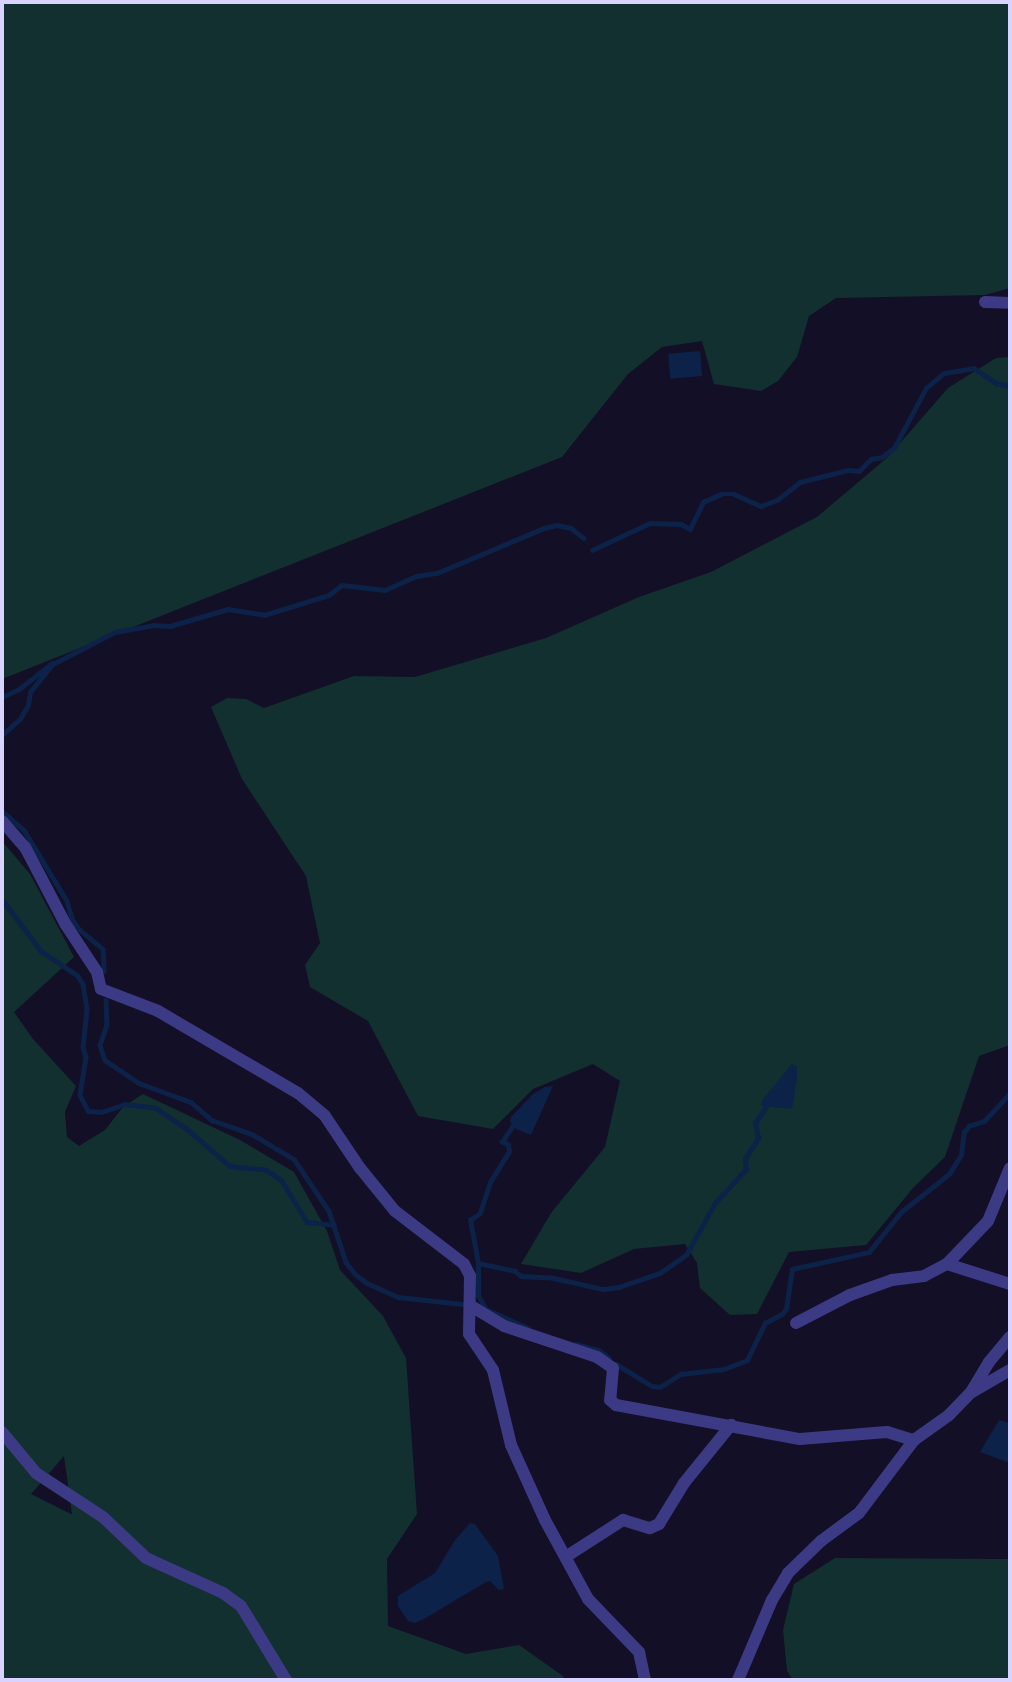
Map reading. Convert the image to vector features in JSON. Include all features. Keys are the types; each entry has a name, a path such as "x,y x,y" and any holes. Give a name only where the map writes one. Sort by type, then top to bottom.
{"street":[{"path":"985,302 1010,303"},
{"path":"2,821 25,847 66,925 97,972 101,989 158,1011 298,1093 325,1116 360,1168 395,1211 464,1265 470,1276 471,1306 467,1324 470,1334 493,1370 511,1445 545,1520 567,1556 588,1599 639,1652 645,1680"},
{"path":"796,1322 850,1295 892,1280 924,1276 947,1264 988,1221 1010,1168"},
{"path":"947,1264 1010,1284"},
{"path":"471,1306 504,1326 597,1357 613,1368 610,1400 616,1405 800,1439 887,1432 914,1440"},
{"path":"738,1680 772,1600 788,1573 821,1541 859,1513 914,1440 949,1415 971,1392 989,1362 1010,1337"},
{"path":"971,1392 1010,1370"},
{"path":"567,1556 623,1520 650,1528 659,1524 684,1483 731,1425"},
{"path":"2,1432 36,1473 103,1517 146,1558 223,1593 241,1606 286,1680"}],"green space":[{"path":"2,2 1010,2 1010,288 985,295 836,298 809,316 797,357 778,381 761,391 714,384 702,341 662,347 628,374 562,457 2,679"},
{"path":"1010,357 1010,1045 979,1056 945,1157 913,1188 866,1245 789,1252 757,1314 730,1315 700,1288 697,1263 685,1244 634,1249 581,1273 521,1264 551,1213 605,1147 620,1081 593,1064 533,1089 493,1129 418,1116 368,1021 310,987 305,965 320,943 306,876 242,779 211,707 227,698 246,699 264,708 354,676 415,677 546,638 639,597 711,572 817,517 888,457 948,388 996,358"},
{"path":"2,841 30,874 74,957 14,1012 33,1039 76,1086 65,1112 67,1137 79,1146 105,1130 123,1107 143,1094 240,1140 294,1172 327,1231 340,1270 383,1316 406,1358 417,1514 387,1559 388,1626 466,1654 519,1645 563,1676 564,1680 2,1680","holes":["64,1456 72,1514 31,1494"]},
{"path":"1010,1556 1010,1680 793,1680 787,1671 783,1630 794,1584 835,1558 1007,1559"}],"water":[{"path":"700,351 702,376 670,379 668,354"},
{"path":"792,1064 797,1067 797,1078 792,1109 761,1106 763,1099"},
{"path":"553,1086 531,1135 516,1129 510,1122 511,1117 533,1094"},
{"path":"999,1420 1010,1423 1010,1463 980,1452"},
{"path":"470,1523 475,1524 498,1556 504,1589 499,1590 490,1581 486,1582 424,1619 415,1623 408,1621 398,1606 398,1596 435,1573 455,1540"}],"waterway":[{"path":"592,550 650,523 681,524 690,529 703,502 721,494 734,494 761,506 777,500 800,482 848,470 859,471 871,459 882,457 894,448 926,388 944,373 974,368 996,383 1010,386"},
{"path":"2,735 20,719 28,705 30,692 53,664 115,632 153,625 170,626 228,609 264,615 329,595 342,585 385,590 417,576 437,573 557,525 571,528 584,538"},
{"path":"2,697 19,689 52,663"},
{"path":"2,811 24,830 67,901 72,919 79,929 103,949 104,971"},
{"path":"2,899 41,951 77,975 83,984 87,1010 83,1047 86,1057 80,1095 88,1111 102,1112 125,1104 156,1108 186,1128 230,1166 266,1170 273,1174 282,1181 307,1222 334,1225"},
{"path":"106,1000 107,1025 100,1045 105,1060 139,1083 191,1102 212,1120 252,1134 294,1159 329,1211 346,1262 355,1274 367,1283 399,1297 462,1304"},
{"path":"616,1364 652,1386 660,1387 681,1374 724,1369 747,1360 765,1323 786,1309 792,1269 869,1252 901,1212 949,1174 961,1155 964,1132 969,1126 984,1121 1010,1093"},
{"path":"478,1263 515,1271 521,1276 554,1278 603,1289 619,1287 660,1273 686,1255 715,1203 746,1169 745,1159 758,1138 755,1123 767,1105"},
{"path":"485,1308 478,1296 478,1263 470,1220 480,1213 490,1182 509,1151 508,1145 502,1142 515,1122"},
{"path":"488,1310 528,1328"},
{"path":"576,1344 599,1350 609,1358"}]}
